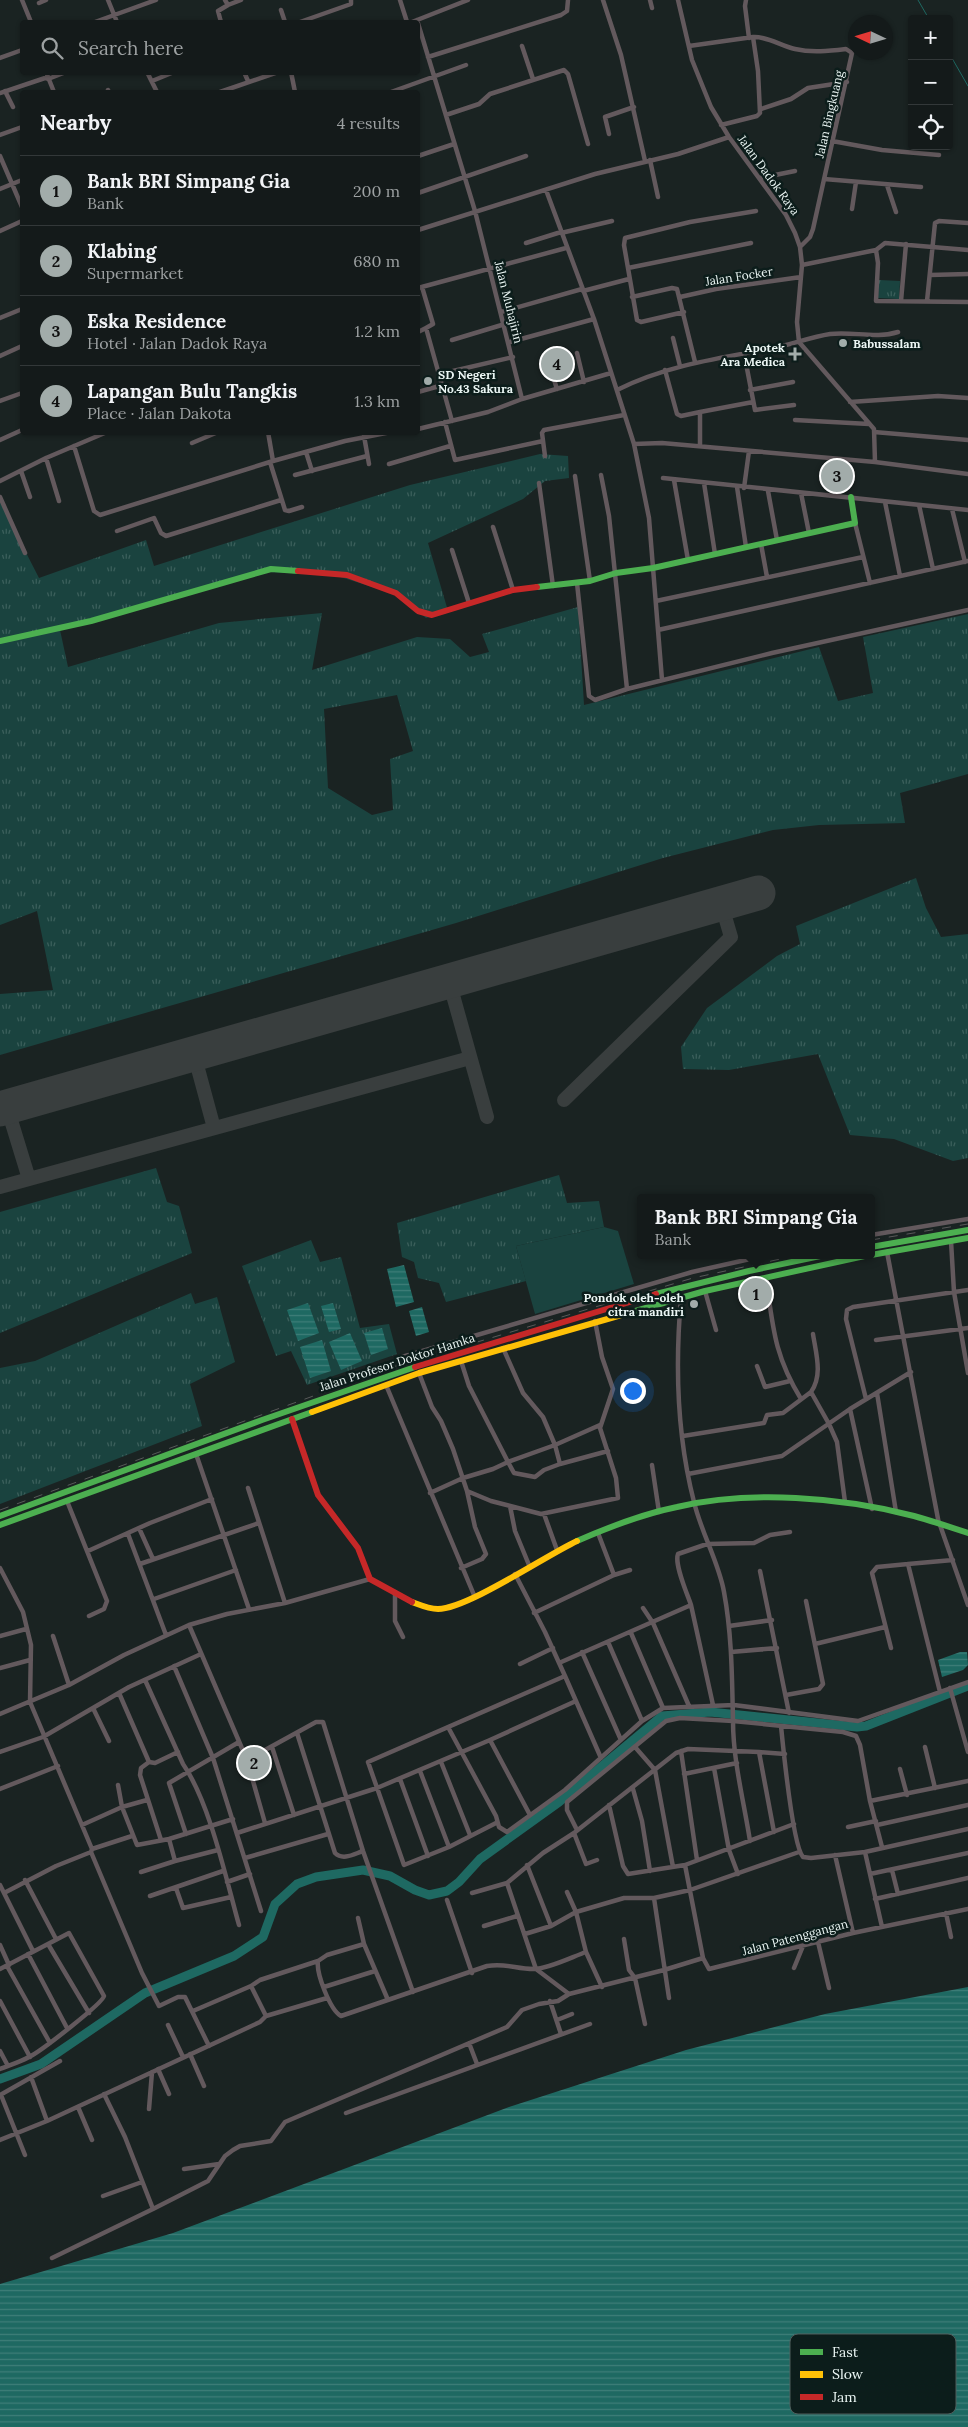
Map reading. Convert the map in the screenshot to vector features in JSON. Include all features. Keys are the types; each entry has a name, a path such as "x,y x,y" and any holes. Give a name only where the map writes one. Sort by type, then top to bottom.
{"main road":[{"path":"0,641 92,621 276,568 330,572 352,577 400,595 424,615 437,614 513,590 590,581 616,573 653,568 855,522 851,497"},
{"path":"875,1246 968,1230"},
{"name":"Jalan Profesor Doktor Hamka","path":"875,1254 968,1238"},
{"name":"Jalan Profesor Doktor Hamka","path":"0,1516 398,1371 560,1322 695,1285 807,1259"},
{"name":"Jalan Profesor Doktor Hamka","path":"0,1525 419,1373 563,1330 705,1291 844,1259"},
{"path":"560,1322 563,1330"},
{"path":"345,1390 348,1398"},
{"path":"292,1419 318,1495 358,1548 370,1579 417,1603 439,1609 456,1605 558,1550 598,1533 659,1512 694,1504 749,1498 845,1502 872,1509 896,1512 968,1533"},
{"path":"243,1427 246,1435"},
{"path":"136,1466 138,1474"},
{"path":"118,1472 120,1481"}],"street":[{"path":"22,0 30,20"},
{"path":"39,3 46,0"},
{"path":"108,0 116,20"},
{"path":"101,20 156,0"},
{"path":"220,20 218,10 226,2 240,0"},
{"path":"306,20 341,9 351,4 350,0"},
{"path":"400,0 405,20"},
{"path":"417,20 468,0"},
{"path":"428,57 561,15 567,11 568,0"},
{"path":"603,0 621,54 658,197"},
{"path":"650,0 652,8"},
{"name":"Jalan Dadok Raya","path":"678,0 689,46 703,90 721,125 786,215 800,247 802,265 797,322 799,342"},
{"path":"721,125 758,116 760,109 751,37 745,9 746,0"},
{"path":"281,10 284,20"},
{"name":"Jalan Muhajirin","path":"420,30 475,211 510,342 522,399"},
{"path":"689,46 751,37"},
{"name":"Jalan Bingkuang","path":"751,37 761,37 785,47 805,51 848,49 852,53 812,234 800,247"},
{"path":"522,46 533,79"},
{"path":"0,58 20,51"},
{"path":"396,90 466,65"},
{"path":"446,115 479,104 490,94 563,70 567,71 588,144"},
{"path":"149,75 156,90"},
{"path":"152,81 167,75"},
{"path":"245,75 248,81"},
{"path":"225,90 268,75"},
{"path":"292,75 295,90"},
{"path":"13,107 2,92 47,76 53,90"},
{"path":"760,109 791,99 808,88 847,82"},
{"path":"609,134 605,117 634,107"},
{"path":"0,135 20,128"},
{"path":"420,229 475,211 647,160 678,154 729,137"},
{"path":"832,141 882,150 939,155"},
{"path":"420,155 454,144"},
{"path":"0,156 20,202"},
{"path":"420,192 526,156"},
{"path":"760,178 794,171"},
{"path":"824,179 921,187"},
{"path":"0,189 20,181"},
{"path":"852,209 856,182"},
{"path":"887,185 896,212"},
{"path":"546,190 594,319 634,444 648,518 662,680"},
{"path":"684,312 639,322 636,319 624,242 626,237 690,222 756,211"},
{"path":"526,242 612,221"},
{"path":"927,301 936,221 968,223"},
{"path":"0,231 20,222"},
{"path":"628,268 751,243"},
{"path":"802,265 876,250 885,243 968,250"},
{"path":"901,301 906,244"},
{"path":"420,331 433,324 420,287 566,248"},
{"path":"876,250 878,263 875,300 968,302"},
{"path":"930,275 968,274"},
{"name":"Jalan Focker","path":"680,297 716,289 801,277"},
{"path":"501,312 629,279"},
{"path":"632,297 674,288 679,291 695,362"},
{"path":"0,318 20,310"},
{"path":"510,342 594,319"},
{"path":"452,340 505,324"},
{"path":"426,328 452,421"},
{"path":"617,390 665,370 695,362 799,342 830,334 880,335 898,332"},
{"path":"673,338 680,366"},
{"path":"799,342 870,424 874,432 875,462"},
{"path":"0,356 20,347"},
{"path":"577,353 584,382"},
{"path":"744,353 750,390 757,411 794,405"},
{"path":"440,374 513,357"},
{"path":"548,361 557,390"},
{"path":"665,370 677,414 681,416 753,402"},
{"path":"420,428 488,412 522,399 611,373"},
{"path":"750,390 793,382"},
{"path":"420,391 443,385"},
{"path":"0,401 20,394"},
{"path":"850,402 938,396 968,398"},
{"path":"700,412 700,446"},
{"path":"545,456 542,432 544,430 624,415"},
{"path":"795,420 870,424"},
{"path":"445,422 455,460 543,441"},
{"path":"0,440 20,431"},
{"path":"874,432 968,440"},
{"path":"0,481 46,458 101,435"},
{"path":"192,443 211,435"},
{"path":"268,435 272,461 282,500 287,511 302,507"},
{"path":"74,446 94,511 98,515 272,461 371,435"},
{"path":"364,436 369,464"},
{"path":"634,444 653,442 700,446 875,462 968,474"},
{"path":"388,464 450,446"},
{"path":"744,488 749,451"},
{"path":"306,452 312,471"},
{"path":"295,475 367,456"},
{"path":"46,458 59,501"},
{"path":"21,471 30,497"},
{"path":"601,475 609,516 616,573 627,689"},
{"path":"575,476 590,581"},
{"path":"663,478 768,491 851,497 968,510"},
{"path":"674,480 688,560"},
{"path":"540,484 553,586"},
{"path":"704,484 715,554"},
{"path":"737,487 746,547"},
{"path":"768,491 777,540"},
{"path":"801,493 809,533"},
{"path":"0,497 25,553"},
{"path":"117,531 154,518 161,533 166,536 282,500"},
{"path":"885,502 900,576"},
{"path":"919,505 933,569"},
{"path":"658,630 966,562 952,509"},
{"path":"855,522 870,583"},
{"path":"493,527 513,590"},
{"path":"761,544 767,577"},
{"path":"452,550 469,603"},
{"path":"656,601 863,557"},
{"path":"577,583 589,696 595,700 662,680 968,610"},
{"path":"875,1235 968,1219"},
{"path":"952,1241 954,1292 968,1373"},
{"path":"888,1252 940,1525 968,1605"},
{"path":"402,1357 692,1272 750,1259"},
{"path":"692,1272 695,1285"},
{"path":"766,1276 777,1348 790,1381 801,1399"},
{"path":"866,1399 846,1314 847,1310 853,1306 968,1290"},
{"path":"705,1291 716,1330"},
{"path":"681,1298 677,1357 683,1436 694,1504 724,1592 731,1652 733,1720 737,1763 750,1841"},
{"path":"467,1491 510,1506 544,1514 572,1506 618,1498 616,1478 600,1425 613,1391 602,1357 595,1321"},
{"path":"876,1340 968,1328"},
{"path":"683,1436 764,1423 767,1415 783,1412 811,1392 817,1382 818,1373 813,1334"},
{"path":"503,1348 523,1393 543,1416 555,1445 560,1464"},
{"path":"461,1361 469,1386 514,1473 534,1477 544,1470 560,1464 608,1451"},
{"path":"757,1366 765,1387 790,1381"},
{"path":"688,1474 782,1456 850,1409 911,1372"},
{"path":"419,1373 432,1407 441,1421 453,1449 467,1491 475,1527 486,1554 482,1559 461,1568"},
{"path":"386,1385 461,1568 474,1595"},
{"path":"811,1392 829,1424 838,1448 845,1502"},
{"path":"877,1393 896,1512"},
{"path":"850,1409 872,1509"},
{"path":"430,1493 463,1478 493,1469 555,1445 600,1425"},
{"path":"195,1453 249,1609"},
{"path":"652,1465 659,1512"},
{"path":"248,1488 285,1603"},
{"path":"88,1551 212,1499"},
{"path":"67,1500 108,1602 104,1609 89,1616"},
{"path":"510,1506 515,1531 529,1565"},
{"path":"544,1514 558,1550"},
{"path":"140,1564 259,1523"},
{"path":"139,1528 153,1559"},
{"path":"713,1705 677,1556 683,1551 707,1544 754,1543 770,1535 790,1532"},
{"path":"598,1533 614,1575"},
{"path":"128,1534 154,1598 166,1635"},
{"path":"891,1648 872,1577 873,1570 877,1566 953,1560"},
{"path":"908,1564 940,1692"},
{"path":"0,1568 23,1612 31,1645 30,1702 142,1973 158,2006 183,1997 187,2000 209,2046"},
{"path":"154,1598 236,1570"},
{"path":"534,1613 614,1575 630,1570"},
{"path":"760,1571 772,1620 789,1713"},
{"path":"515,1574 553,1648 601,1758"},
{"path":"0,1714 69,1685 189,1625 249,1609 285,1603 370,1579"},
{"path":"395,1592 395,1621 403,1637"},
{"path":"786,1695 822,1687 823,1682 806,1601"},
{"path":"559,1663 631,1633 690,1605"},
{"path":"643,1608 653,1623 690,1706"},
{"path":"729,1626 772,1620"},
{"path":"189,1625 247,1760 266,1824"},
{"path":"815,1644 885,1627"},
{"path":"0,1636 26,1629"},
{"path":"631,1633 663,1708"},
{"path":"53,1636 69,1685"},
{"path":"608,1642 642,1721"},
{"path":"520,1664 553,1648"},
{"path":"731,1652 777,1648"},
{"path":"582,1652 621,1740"},
{"path":"0,1752 43,1737 119,1693 201,1654"},
{"path":"0,1668 30,1660"},
{"path":"174,1666 213,1758 261,1911"},
{"path":"496,1822 449,1847 408,1865 402,1863 369,1769 369,1761 565,1676"},
{"path":"145,1680 178,1752 190,1772 210,1825 239,1925"},
{"path":"448,1727 496,1816 496,1822 501,1831 507,1832 565,1790 642,1721 663,1708 713,1705 734,1706 858,1721 940,1692 951,1691 968,1682"},
{"path":"951,1691 968,1752"},
{"path":"119,1693 149,1762"},
{"path":"237,1833 377,1788 441,1762 576,1701"},
{"path":"93,1708 109,1741"},
{"path":"597,1860 586,1864 576,1831 566,1810 567,1802 666,1720 680,1718 733,1720 843,1732 856,1736 860,1745 870,1801 882,1847"},
{"path":"247,1760 316,1722 323,1722 363,1851 413,1992"},
{"path":"781,1726 799,1852 805,1858 865,1852 968,1829"},
{"path":"297,1733 328,1834 338,1856 345,1857 363,1851"},
{"path":"490,1740 530,1815"},
{"path":"186,1834 168,1785 171,1781 190,1772 238,1742"},
{"path":"272,1747 294,1815"},
{"path":"635,1747 655,1770 673,1868"},
{"path":"926,1747 935,1788"},
{"path":"472,1893 507,1883 527,1865 633,1789 676,1753 688,1749 785,1754"},
{"path":"681,1751 698,1860"},
{"path":"149,1762 155,1763 178,1752"},
{"path":"759,1752 774,1832"},
{"path":"149,1762 139,1771 161,1840"},
{"path":"441,1762 470,1835"},
{"path":"684,1774 737,1763"},
{"path":"0,1789 58,1766"},
{"path":"714,1768 729,1850 738,1874"},
{"path":"900,1769 907,1795"},
{"path":"420,1771 449,1847"},
{"path":"400,1779 428,1856"},
{"path":"870,1801 968,1782"},
{"path":"118,1785 122,1807 132,1836 135,1843 140,1845 186,1834 233,1819"},
{"path":"633,1789 642,1821 650,1871"},
{"path":"82,1825 122,1807 147,1800"},
{"path":"609,1805 624,1871 629,1874 685,1865 794,1824"},
{"path":"848,1827 968,1805"},
{"path":"245,1858 328,1834"},
{"path":"4,1893 25,1880 132,1836"},
{"path":"169,1838 175,1861"},
{"path":"142,1872 218,1850"},
{"path":"526,1934 551,1926 576,1912 624,1898 654,1898 690,1890 799,1852"},
{"path":"865,1852 882,1927"},
{"path":"870,1874 968,1853"},
{"path":"835,1855 853,1933"},
{"path":"527,1865 551,1926"},
{"path":"52,2258 202,2185 213,2175 225,2156 240,2146 271,2141 281,2126 291,2119 508,2027 522,2010 550,2002 558,2002 568,1994 602,1987 702,1958 685,1865"},
{"path":"892,1870 898,1894"},
{"path":"150,1896 223,1871"},
{"path":"227,1882 250,1874"},
{"path":"875,1899 968,1878"},
{"path":"25,1880 56,1939"},
{"path":"507,1883 517,1916 526,1934 536,1969 568,1994"},
{"path":"0,1884 67,2028"},
{"path":"176,1888 183,1908 231,1897"},
{"path":"567,1892 576,1912 586,1952 602,1987"},
{"path":"654,1898 669,1998"},
{"path":"447,1900 472,1973"},
{"name":"Jalan Patenggangan","path":"702,1958 707,1968 712,1970 853,1933 968,1909"},
{"path":"946,1913 951,1937"},
{"path":"484,1926 517,1916"},
{"path":"358,1918 364,1944 388,2000"},
{"path":"0,1969 67,1934 71,1935 103,1993 103,2000 50,2043 30,2057 0,2069"},
{"path":"624,1939 629,1970 635,1978 645,2024"},
{"path":"818,1942 829,1988"},
{"path":"48,1944 89,2013"},
{"path":"193,2012 251,1986 260,1980 318,1961 327,1955 364,1944"},
{"path":"0,1945 8,1965 50,2043"},
{"path":"794,1968 803,1946"},
{"path":"318,1961 327,1998 334,2011 344,2016 472,1973 487,1966 500,1964 536,1969 586,1952"},
{"path":"324,1987 376,1971"},
{"path":"251,1986 266,2016"},
{"path":"0,2140 47,2121 209,2046 260,2022 266,2016 327,1998"},
{"path":"0,2001 30,2057"},
{"path":"550,2002 562,2034"},
{"path":"557,2020 572,2014"},
{"path":"346,2113 590,2024"},
{"path":"168,2025 183,2057"},
{"path":"469,2043 477,2064"},
{"path":"0,2051 8,2066"},
{"path":"190,2054 204,2086"},
{"path":"25,2155 0,2095 60,2061"},
{"path":"158,2069 169,2094"},
{"path":"149,2109 152,2072"},
{"path":"31,2077 47,2121"},
{"path":"104,2094 125,2137 153,2209"},
{"path":"78,2107 92,2140"},
{"path":"184,2169 219,2164"},
{"path":"103,2196 142,2182"}],"green space":[{"path":"879,280 900,281 899,299 878,298"},
{"path":"540,454 568,456 569,478 545,481 523,499 428,543 448,611 426,618 398,595 334,575 269,572 60,630 68,667 219,623 322,613 312,670 417,637 450,639 470,657 489,652 482,634 578,607 584,705 819,647 838,701 873,693 863,637 968,614 968,774 900,793 905,823 819,825 773,830 663,858 456,923 0,1055 0,994 53,990 37,911 0,925 0,502 39,578 146,540 154,566 410,485","holes":["397,695 413,751 390,759 393,810 372,815 328,788 324,709"]},
{"path":"916,878 926,908 941,937 968,934 968,1158 953,1161 894,1139 850,1135 818,1054 729,1070 683,1069 681,1047 707,1008 777,956 800,944 796,926"},
{"path":"156,1168 167,1202 179,1206 192,1253 0,1333 0,1212"},
{"path":"559,1175 567,1203 599,1201 604,1227 516,1246 526,1281 446,1302 439,1283 418,1278 414,1262 402,1257 397,1223"},
{"path":"604,1227 618,1231 634,1284 535,1314 516,1246"},
{"path":"311,1240 320,1262 341,1257 360,1328 389,1324 397,1354 307,1385 291,1351 276,1356 242,1266"},
{"path":"191,1293 195,1304 217,1297 235,1362 190,1384 202,1426 0,1504 0,1368 35,1361"}],"shaded area":[{"path":"404,1265 414,1302 396,1307 387,1269"},
{"path":"308,1303 319,1333 298,1341 287,1310"},
{"path":"333,1303 341,1329 329,1332 321,1306"},
{"path":"422,1307 429,1332 416,1336 409,1311"},
{"path":"382,1328 388,1349 371,1355 364,1333"},
{"path":"350,1333 362,1361 341,1370 329,1342"},
{"path":"322,1340 331,1371 310,1378 300,1347"},
{"path":"960,1652 967,1652 968,1665 963,1670 942,1677 938,1660"},
{"path":"968,1987 968,2427 0,2427 0,2284 173,2233 509,2107 686,2050 825,2014"}],"waterway":[{"path":"918,0 927,15"},
{"path":"953,60 968,86"},
{"path":"0,2079 41,2064 145,1993 234,1956 263,1937 275,1904 297,1884 316,1877 363,1870 390,1876 415,1890 429,1895 447,1891 459,1882 480,1859 559,1802 662,1716 710,1712 857,1727 866,1726 968,1686"}],"taxiway":[{"path":"564,1100 731,937 721,903"},
{"path":"449,981 487,1117"},
{"path":"194,1054 214,1128"},
{"path":"0,1187 470,1058"},
{"path":"7,1107 29,1179"}],"runway":[{"path":"0,1109 758,893"}],"railway":[{"path":"875,1239 968,1224"},
{"path":"0,1510 393,1367 693,1278 781,1259"}],"traffic: fast":[{"path":"537,587 590,581 616,573 653,568 855,523 851,497"},
{"path":"0,641 91,621 271,569 298,571"},
{"path":"875,1246 968,1230"},
{"path":"875,1254 968,1238"},
{"path":"656,1294 806,1259"},
{"path":"625,1314 705,1291 851,1259"},
{"path":"0,1516 262,1420 415,1367"},
{"path":"0,1525 312,1412"},
{"path":"577,1541 651,1513 705,1502 765,1497 827,1500 886,1509 968,1533"}],"traffic: slow":[{"path":"312,1412 419,1373 625,1314"},
{"path":"412,1602 435,1609 451,1607 506,1581 577,1541"}],"traffic: jam":[{"path":"298,571 347,575 396,593 418,611 432,615 513,590 537,587"},
{"path":"415,1367 656,1294"},
{"path":"292,1419 318,1495 358,1548 370,1579 412,1602"}],"place":[{"name":"Babussalam","path":"843,343"},
{"name":"Apotek Ara Medica","path":"795,354"},
{"name":"Lapangan Bulu Tangkis","path":"557,364"},
{"name":"SD Negeri No.43 Sakura","path":"428,381"},
{"name":"Eska Residence","path":"837,476"},
{"name":"Bank BRI Simpang Gia","path":"756,1294"},
{"name":"Pondok oleh-oleh citra mandiri","path":"694,1304"},
{"name":"Klabing","path":"254,1763"}]}
